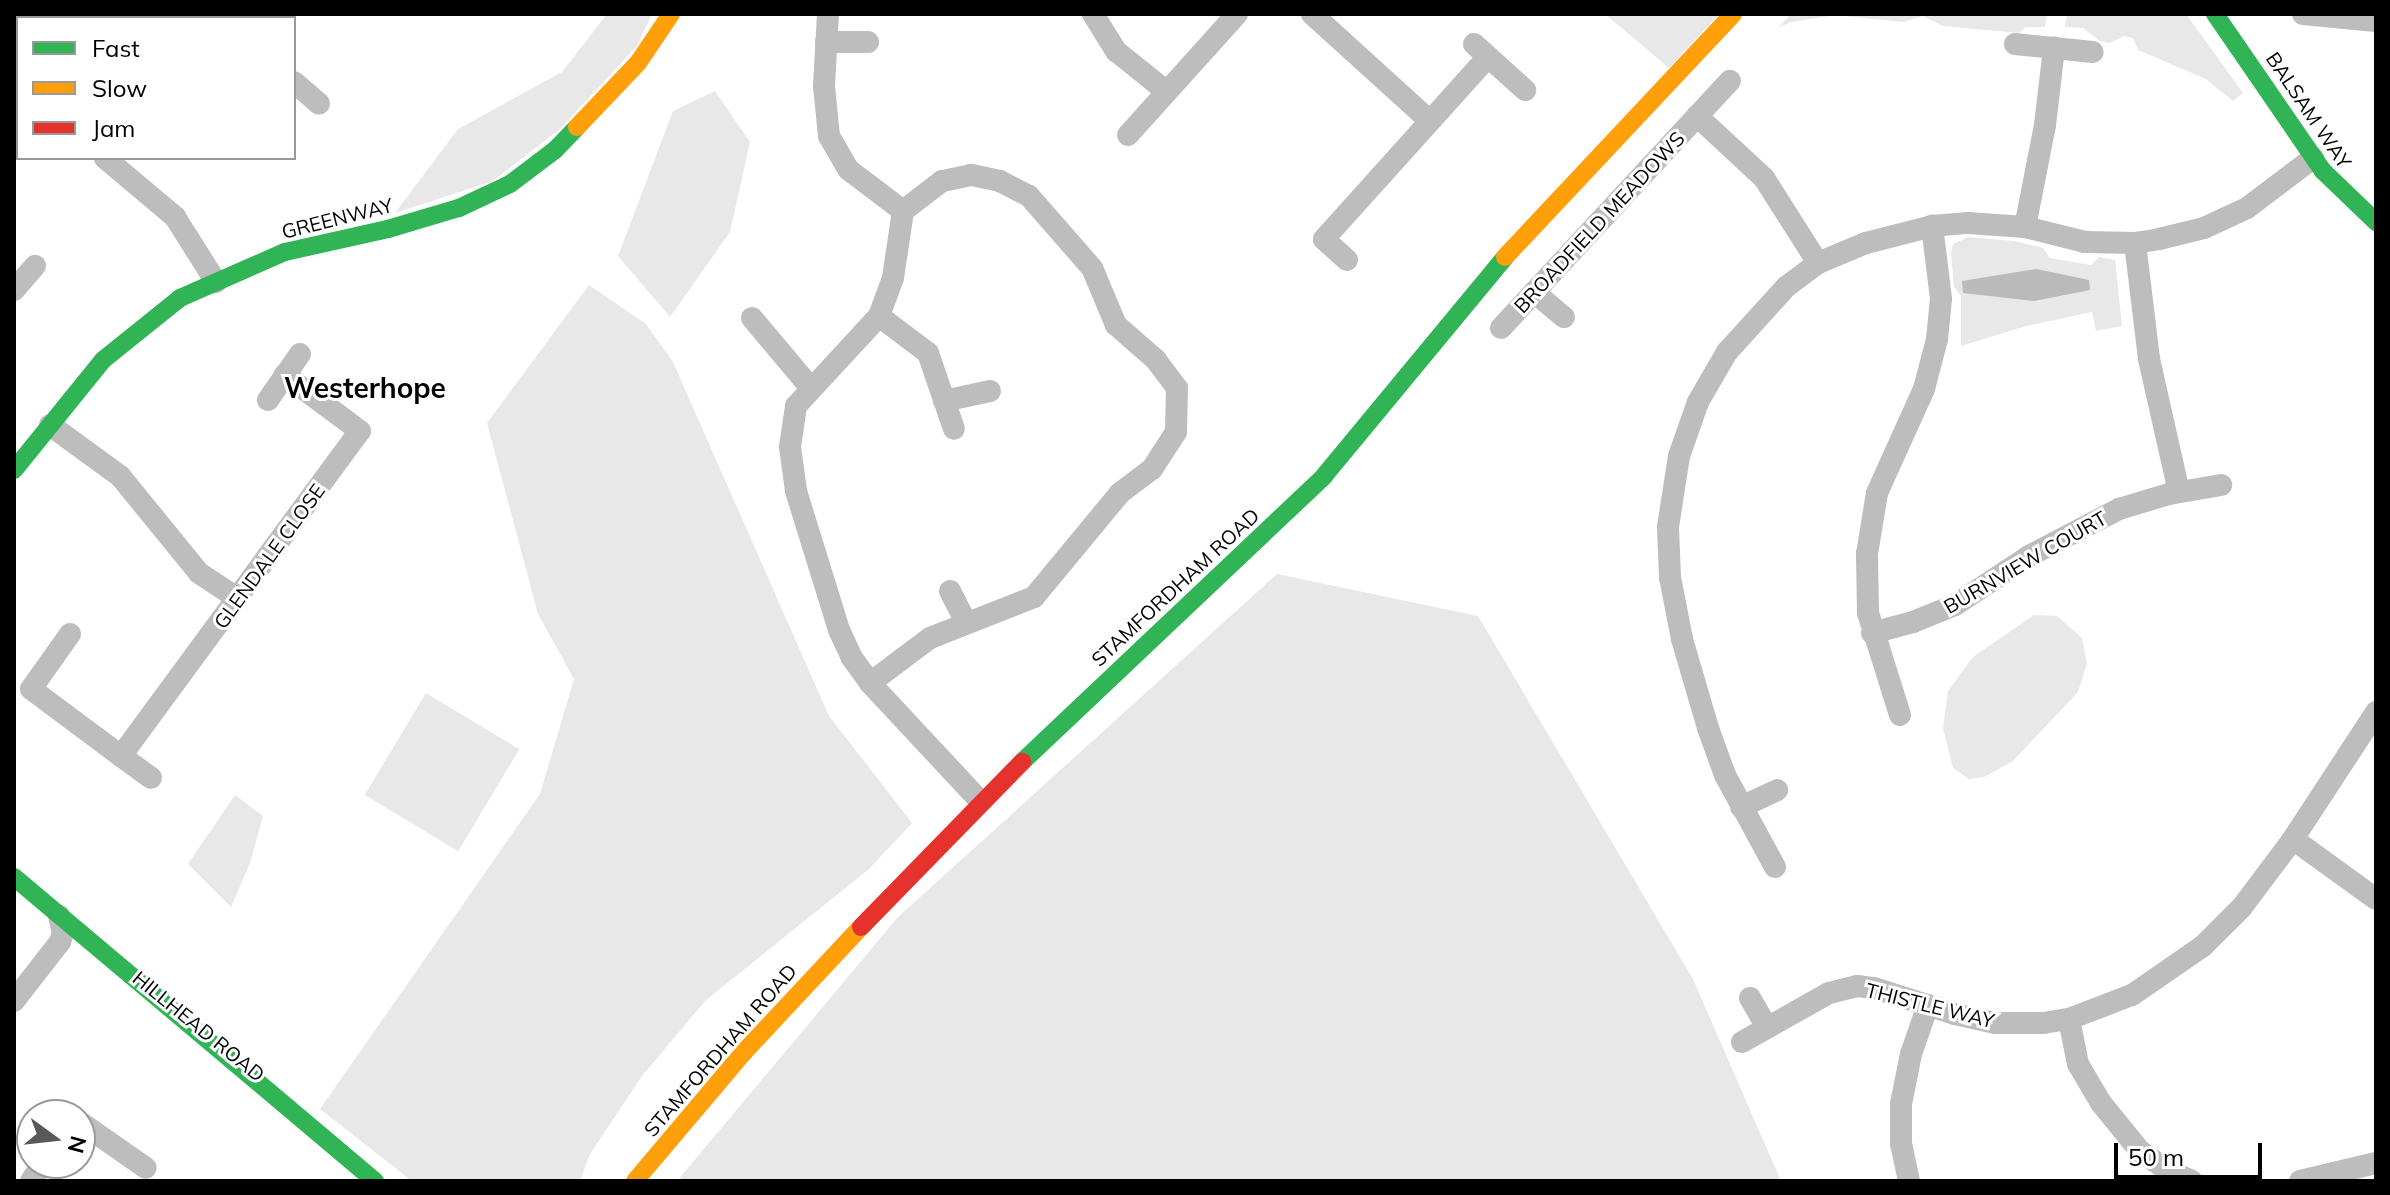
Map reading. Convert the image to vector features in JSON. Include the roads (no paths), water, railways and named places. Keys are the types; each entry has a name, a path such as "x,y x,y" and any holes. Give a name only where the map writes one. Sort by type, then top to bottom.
{"street":[{"name":"GREENWAY","path":"14,470 103,360 180,298 285,252 388,229 459,208 510,184 555,150 638,63 671,14"},
{"path":"828,14 824,86 829,136 849,170 903,211"},
{"path":"1093,14 1116,51 1167,92"},
{"path":"1128,135 1237,14"},
{"path":"1312,14 1430,121"},
{"name":"STAMFORDHAM ROAD","path":"635,1181 744,1052 980,801 1324,476 1520,239 1733,14"},
{"path":"2303,14 2376,21"},
{"name":"BALSAM WAY","path":"2226,17 2313,158 2334,185 2376,222"},
{"path":"826,42 868,42"},
{"path":"2015,44 2093,52"},
{"path":"2025,227 2045,125 2054,48"},
{"path":"1347,260 1324,239 1430,121 1481,50 1525,90"},
{"name":"BROADFIELD MEADOWS","path":"1501,328 1730,81"},
{"path":"296,84 319,104"},
{"name":"BROADFIELD MEADOWS","path":"1697,116 1764,178 1818,263"},
{"path":"1775,867 1741,807 1708,728 1675,609 1668,553 1670,504 1687,430 1712,376 1766,305 1818,263 1876,239 1932,226 1968,223 2025,227 2085,242 2135,243 2182,234 2229,217 2268,194 2313,158"},
{"path":"107,160 175,217 216,282"},
{"path":"870,683 930,638 1034,597 1120,493 1152,469 1176,432 1177,388 1155,359 1116,325 1092,268 1029,196 1000,181 971,175 942,181 903,211 893,278 879,316 810,387 796,406 790,447 796,491 839,630 870,683 980,801"},
{"path":"1900,715 1872,633 1866,575 1872,514 1884,473 1924,389 1940,322 1940,275 1932,226"},
{"path":"2135,243 2149,359 2179,492"},
{"path":"14,290 35,266"},
{"path":"1534,292 1564,317"},
{"path":"879,316 928,353 954,429"},
{"path":"752,318 810,387"},
{"path":"268,400 300,354"},
{"name":"GLENDALE CLOSE","path":"121,756 360,431 285,375"},
{"path":"944,401 990,391"},
{"path":"50,425 120,476 199,573 237,598"},
{"name":"BURNVIEW COURT","path":"1872,633 1913,622 1955,605 2029,556 2098,518 2179,492 2221,485"},
{"path":"950,591 966,622"},
{"path":"70,634 31,689 151,778"},
{"name":"THISTLE WAY","path":"1742,1042 1829,993 1857,986 1874,988 1995,1023 2043,1023 2069,1019 2132,995 2203,946 2242,907 2293,839 2376,712"},
{"path":"1741,807 1777,790"},
{"path":"2293,839 2376,899"},
{"path":"14,877 59,915 63,933 76,948 375,1181"},
{"name":"HILLHEAD ROAD","path":"37,923 76,948 357,1181"},
{"path":"14,1001 76,948"},
{"path":"1750,998 1767,1028"},
{"path":"1909,1181 1901,1144 1901,1104 1911,1054 1928,1005"},
{"path":"2069,1019 2078,1064 2087,1084 2117,1124 2154,1163 2192,1181"},
{"path":"96,1133 146,1168"},
{"path":"2300,1181 2376,1163"}],"district":[{"name":"Westerhope","path":"365,388"}]}
